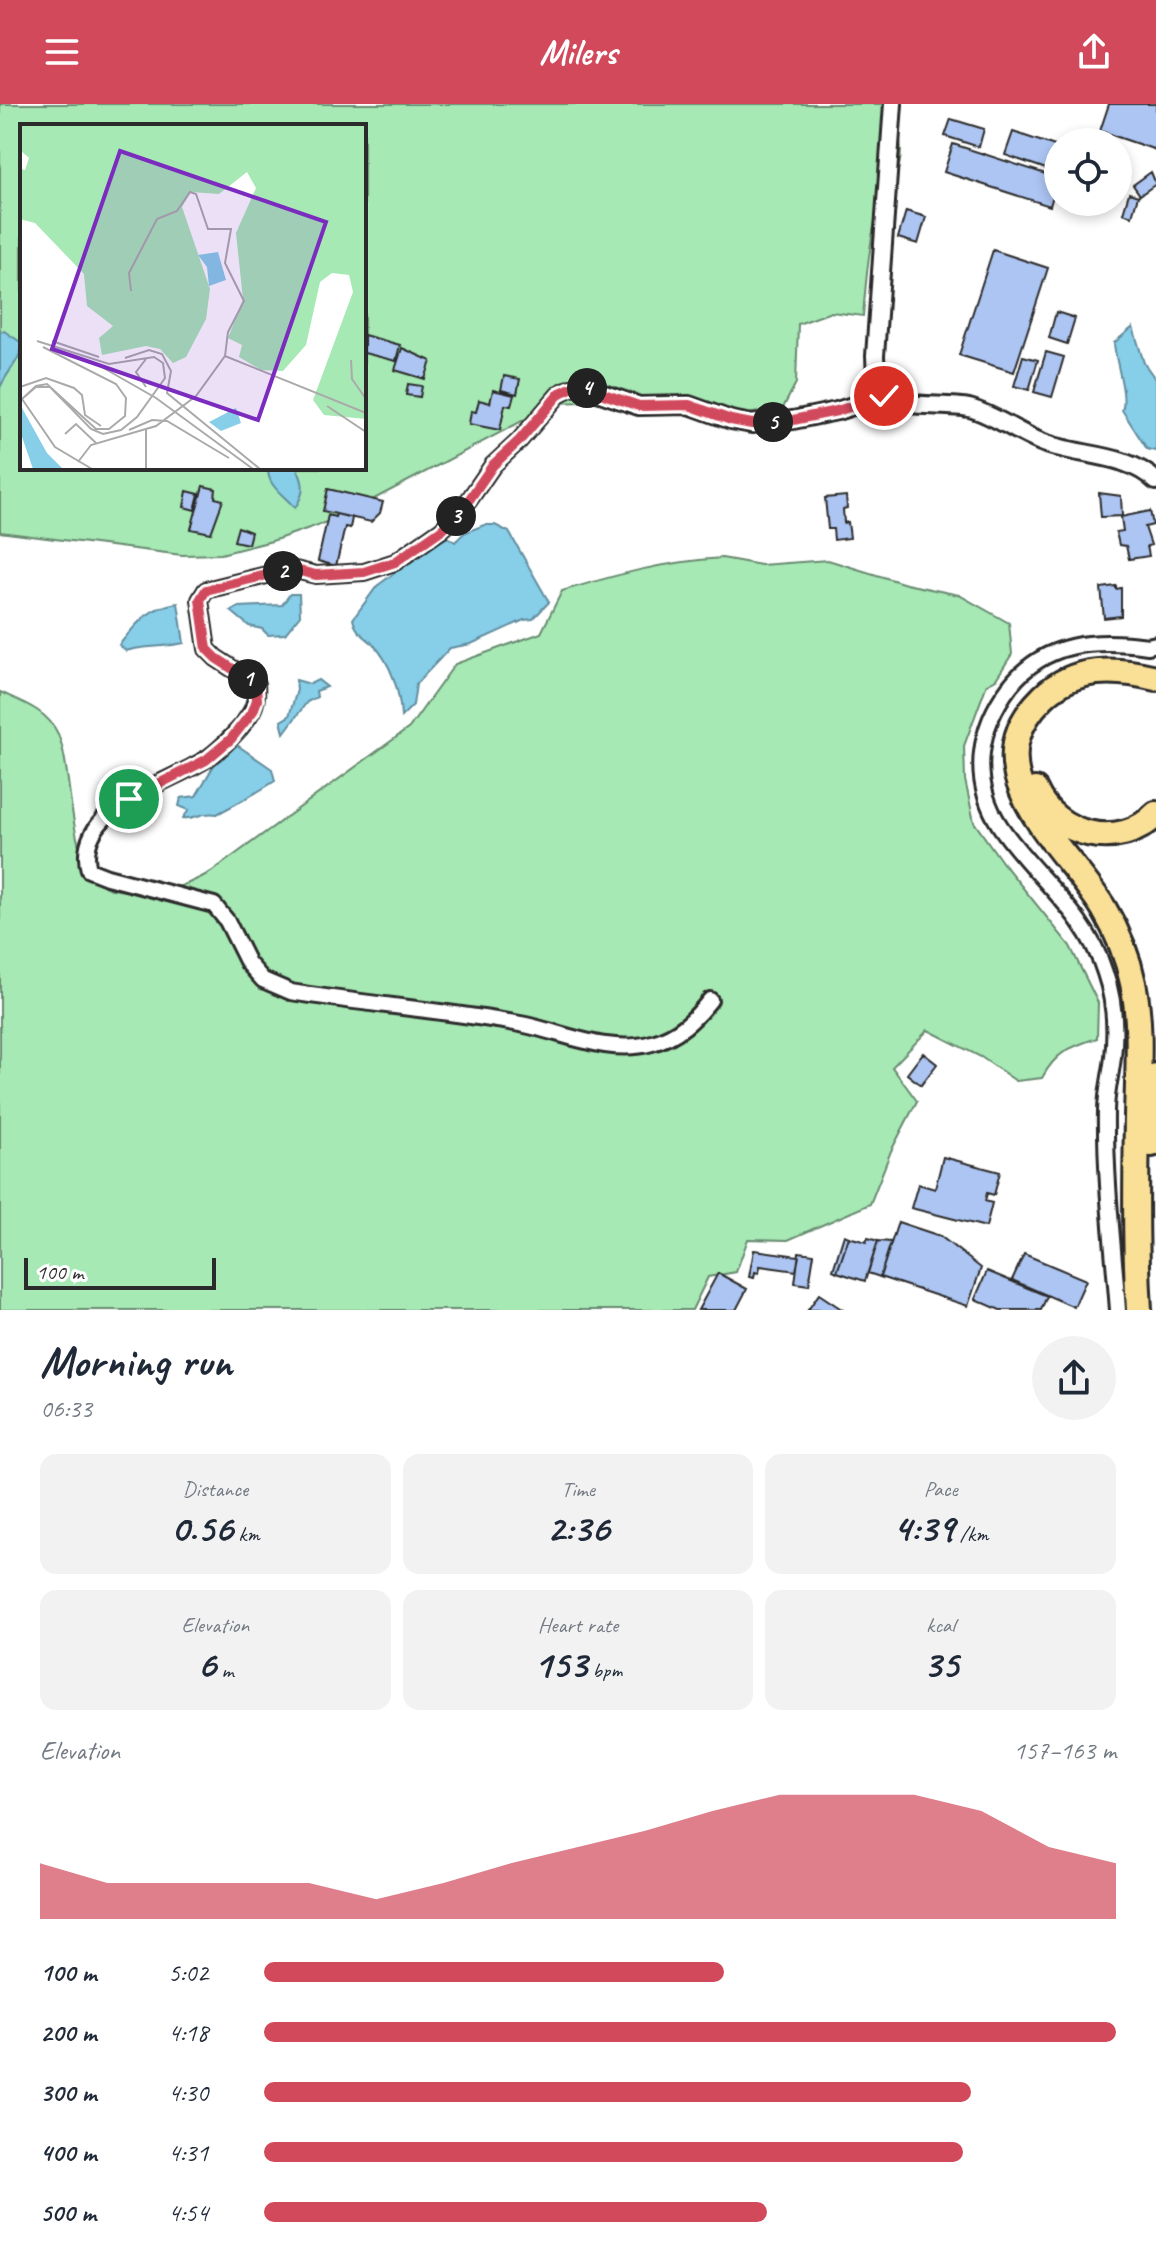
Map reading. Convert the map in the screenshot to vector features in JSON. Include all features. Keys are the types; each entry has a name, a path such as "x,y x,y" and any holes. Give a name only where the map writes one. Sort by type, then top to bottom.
{"highway":[{"path":"1139,1310 1135,1202 1138,1024 1133,984 1122,947 1105,911 1022,796 1015,762 1019,729 1033,706 1053,686 1081,673 1105,670 1156,678"},
{"path":"1156,690 1111,683 1079,688 1057,700 1039,721 1029,746 1029,775 1040,802 1058,820 1079,832 1103,836 1130,831 1156,814"},
{"path":"1146,1310 1146,1232 1156,1076"}],"street":[{"path":"893,104 875,356 876,382 884,396 900,404 938,404 969,409 997,418 1041,442 1118,460 1147,472 1156,481"},
{"path":"710,1000 692,1021 673,1035 651,1044 623,1046 569,1037 517,1023 291,992 263,980 248,963 227,921 214,905 89,870 85,856 89,839 102,820 129,799 206,760 231,739 253,711 257,700 256,684 207,649 200,600 206,590 291,569 316,575 364,572 395,562 460,513 493,465 519,441 560,393 571,388 583,387 639,406 689,405 752,424 837,411 884,396"},
{"path":"1118,1310 1105,1107 1114,1054 1114,1013 1105,973 1089,936 1001,826 986,799 981,762 985,729 998,701 1016,678 1046,657 1062,649 1090,642 1156,644"}],"green space":[{"path":"0,104 886,104 898,132 901,151 898,170 877,212 863,316 831,312 798,324 796,383 783,408 729,417 692,398 556,403 338,518 272,541 221,554 182,555 0,532"},
{"path":"722,558 761,565 828,560 906,584 959,595 1009,623 1012,654 996,679 987,684 964,746 965,780 974,822 1070,946 1098,1003 1097,1038 1065,1052 1042,1078 1016,1081 981,1057 928,1030 892,1067 917,1101 891,1151 870,1204 788,1240 748,1239 736,1272 708,1277 692,1310 0,1310 0,692 41,713 58,734 77,840 93,876 112,889 136,893 158,892 190,883 211,872 409,728 455,664 541,633 562,591 641,570"}],"water":[{"path":"1133,327 1144,363 1156,380 1156,451 1147,449 1122,410 1123,396 1114,343"},
{"path":"4,331 20,342 20,352 0,388 0,332"},
{"path":"268,470 298,470 303,488 295,508 273,485"},
{"path":"484,525 495,525 509,532 549,602 533,619 524,620 471,644 450,648 416,684 413,705 401,717 399,697 390,669 373,644 358,631 353,619 377,586 435,543 448,537 455,542 464,533"},
{"path":"290,594 299,594 300,615 285,634 268,635 262,629 249,626 231,611 239,607 282,605"},
{"path":"178,603 184,643 126,651 119,645 151,612"},
{"path":"296,680 310,684 318,680 327,687 316,691 317,697 307,702 284,733 281,721 289,716 297,690"},
{"path":"237,745 272,769 275,781 217,814 183,818 189,810 179,806 181,798 196,796 217,760"}],"building":[{"path":"1109,104 1156,104 1156,150 1132,142 1132,128 1101,128"},
{"path":"951,119 984,129 979,147 945,136"},
{"path":"1013,132 1044,142 1044,168 1005,155"},
{"path":"953,144 1044,173 1044,204 944,172"},
{"path":"1151,172 1156,184 1140,195 1133,185"},
{"path":"1132,194 1138,196 1132,216"},
{"path":"906,211 926,217 918,244 898,238"},
{"path":"993,250 1048,268 1014,372 959,355"},
{"path":"1056,312 1075,318 1067,344 1049,338"},
{"path":"366,336 400,345 396,361 366,354"},
{"path":"402,348 431,361 425,379 395,370"},
{"path":"1046,352 1064,357 1052,397 1034,392"},
{"path":"1023,356 1038,360 1029,390 1014,386"},
{"path":"504,376 520,379 517,394 501,390"},
{"path":"408,384 422,386 420,397 406,395"},
{"path":"493,390 514,395 511,406 505,405 500,430 469,424 471,411 476,412 479,400 490,403"},
{"path":"203,486 216,489 215,498 223,500 211,533 191,529"},
{"path":"328,489 383,502 380,513 371,522 323,511"},
{"path":"187,491 199,494 195,510 184,507"},
{"path":"1099,493 1121,496 1122,516 1101,517"},
{"path":"846,496 844,523 848,522 850,538 834,540 833,529 828,529 825,498"},
{"path":"1150,511 1153,525 1145,527 1151,545 1147,546 1149,556 1129,559 1126,546 1119,545 1116,532 1123,531 1121,517"},
{"path":"336,514 352,518 350,528 345,527 336,566 318,561 328,515 335,517"},
{"path":"238,527 251,532 248,544 234,541"},
{"path":"1116,586 1116,589 1121,588 1121,616 1104,618 1101,588"},
{"path":"923,1053 937,1064 921,1085 907,1074"},
{"path":"943,1157 1000,1172 994,1195 987,1193 985,1201 992,1203 986,1227 911,1208 918,1184 935,1189"},
{"path":"898,1222 940,1236 981,1268 968,1306 880,1277"},
{"path":"844,1235 849,1237 837,1272 833,1270"},
{"path":"849,1237 866,1242 868,1238 878,1241 865,1281 837,1272"},
{"path":"878,1241 891,1242 880,1277 868,1273"},
{"path":"754,1250 799,1256 796,1271 760,1266 754,1278 749,1277"},
{"path":"799,1252 814,1254 809,1285 795,1283"},
{"path":"1024,1254 1086,1280 1074,1307 1012,1280"},
{"path":"987,1271 1047,1296 1041,1310 1000,1310 975,1299"},
{"path":"718,1273 747,1289 736,1310 698,1310"},
{"path":"819,1294 843,1310 808,1310"}],"route":[{"path":"129,799 206,760 231,739 253,711 257,700 256,684 207,649 200,600 206,590 291,569 316,575 364,572 395,562 460,513 493,465 519,441 560,393 583,387 639,406 689,405 752,424 837,411 884,396"}]}
